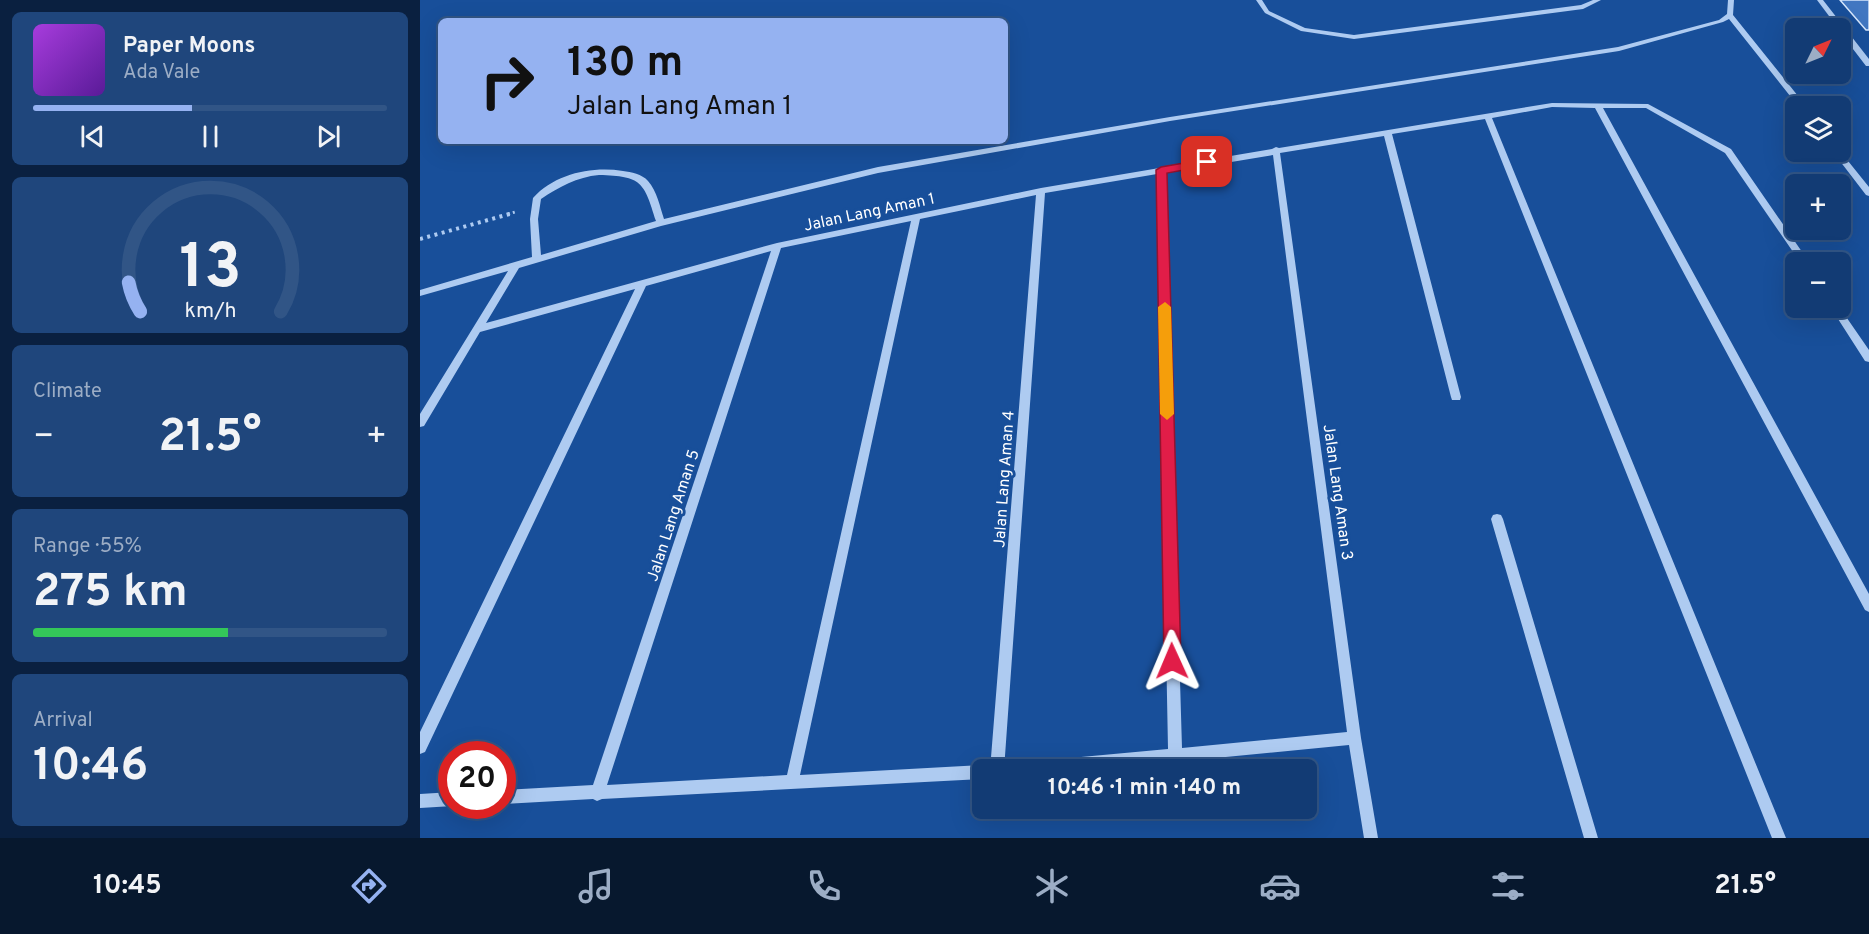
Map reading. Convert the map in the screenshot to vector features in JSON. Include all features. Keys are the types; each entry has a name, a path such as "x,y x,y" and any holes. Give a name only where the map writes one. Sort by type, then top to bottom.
{"street":[{"path":"1259,0 1267,12 1303,30 1354,37 1583,7 1598,0"},
{"path":"1731,0 1730,15 1794,96"},
{"path":"1820,0 1869,64"},
{"path":"420,293 661,222 878,170 1170,119 1619,50 1721,21 1730,15"},
{"name":"Jalan Lang Aman 1","path":"476,330 777,246 1041,191 1552,105 1648,106 1728,151 1797,252"},
{"path":"1598,106 1869,606"},
{"path":"1487,115 1779,838"},
{"path":"1387,132 1456,397"},
{"name":"Jalan Lang Aman 3","path":"1276,150 1354,738 1371,838"},
{"path":"1845,162 1869,193"},
{"path":"1161,170 1174,754"},
{"path":"537,259 534,219 537,198 559,183 580,173 614,172 633,175 645,183 661,222"},
{"name":"Jalan Lang Aman 4","path":"998,759 1041,191"},
{"path":"792,782 916,217"},
{"name":"Jalan Lang Aman 5","path":"597,794 777,246"},
{"path":"420,423 516,265"},
{"path":"420,747 642,284"},
{"path":"1842,318 1869,358"},
{"path":"1497,519 1590,838"},
{"path":"1124,759 1354,738"},
{"path":"516,797 972,773"},
{"path":"420,801 438,800"}],"path":[{"path":"420,239 536,206"}],"building":[{"path":"1840,0 1869,0 1869,30 1866,30"}],"slow traffic":[{"path":"1165,307 1167,414"}],"route":[{"path":"1172,661 1161,170 1207,162"}]}
